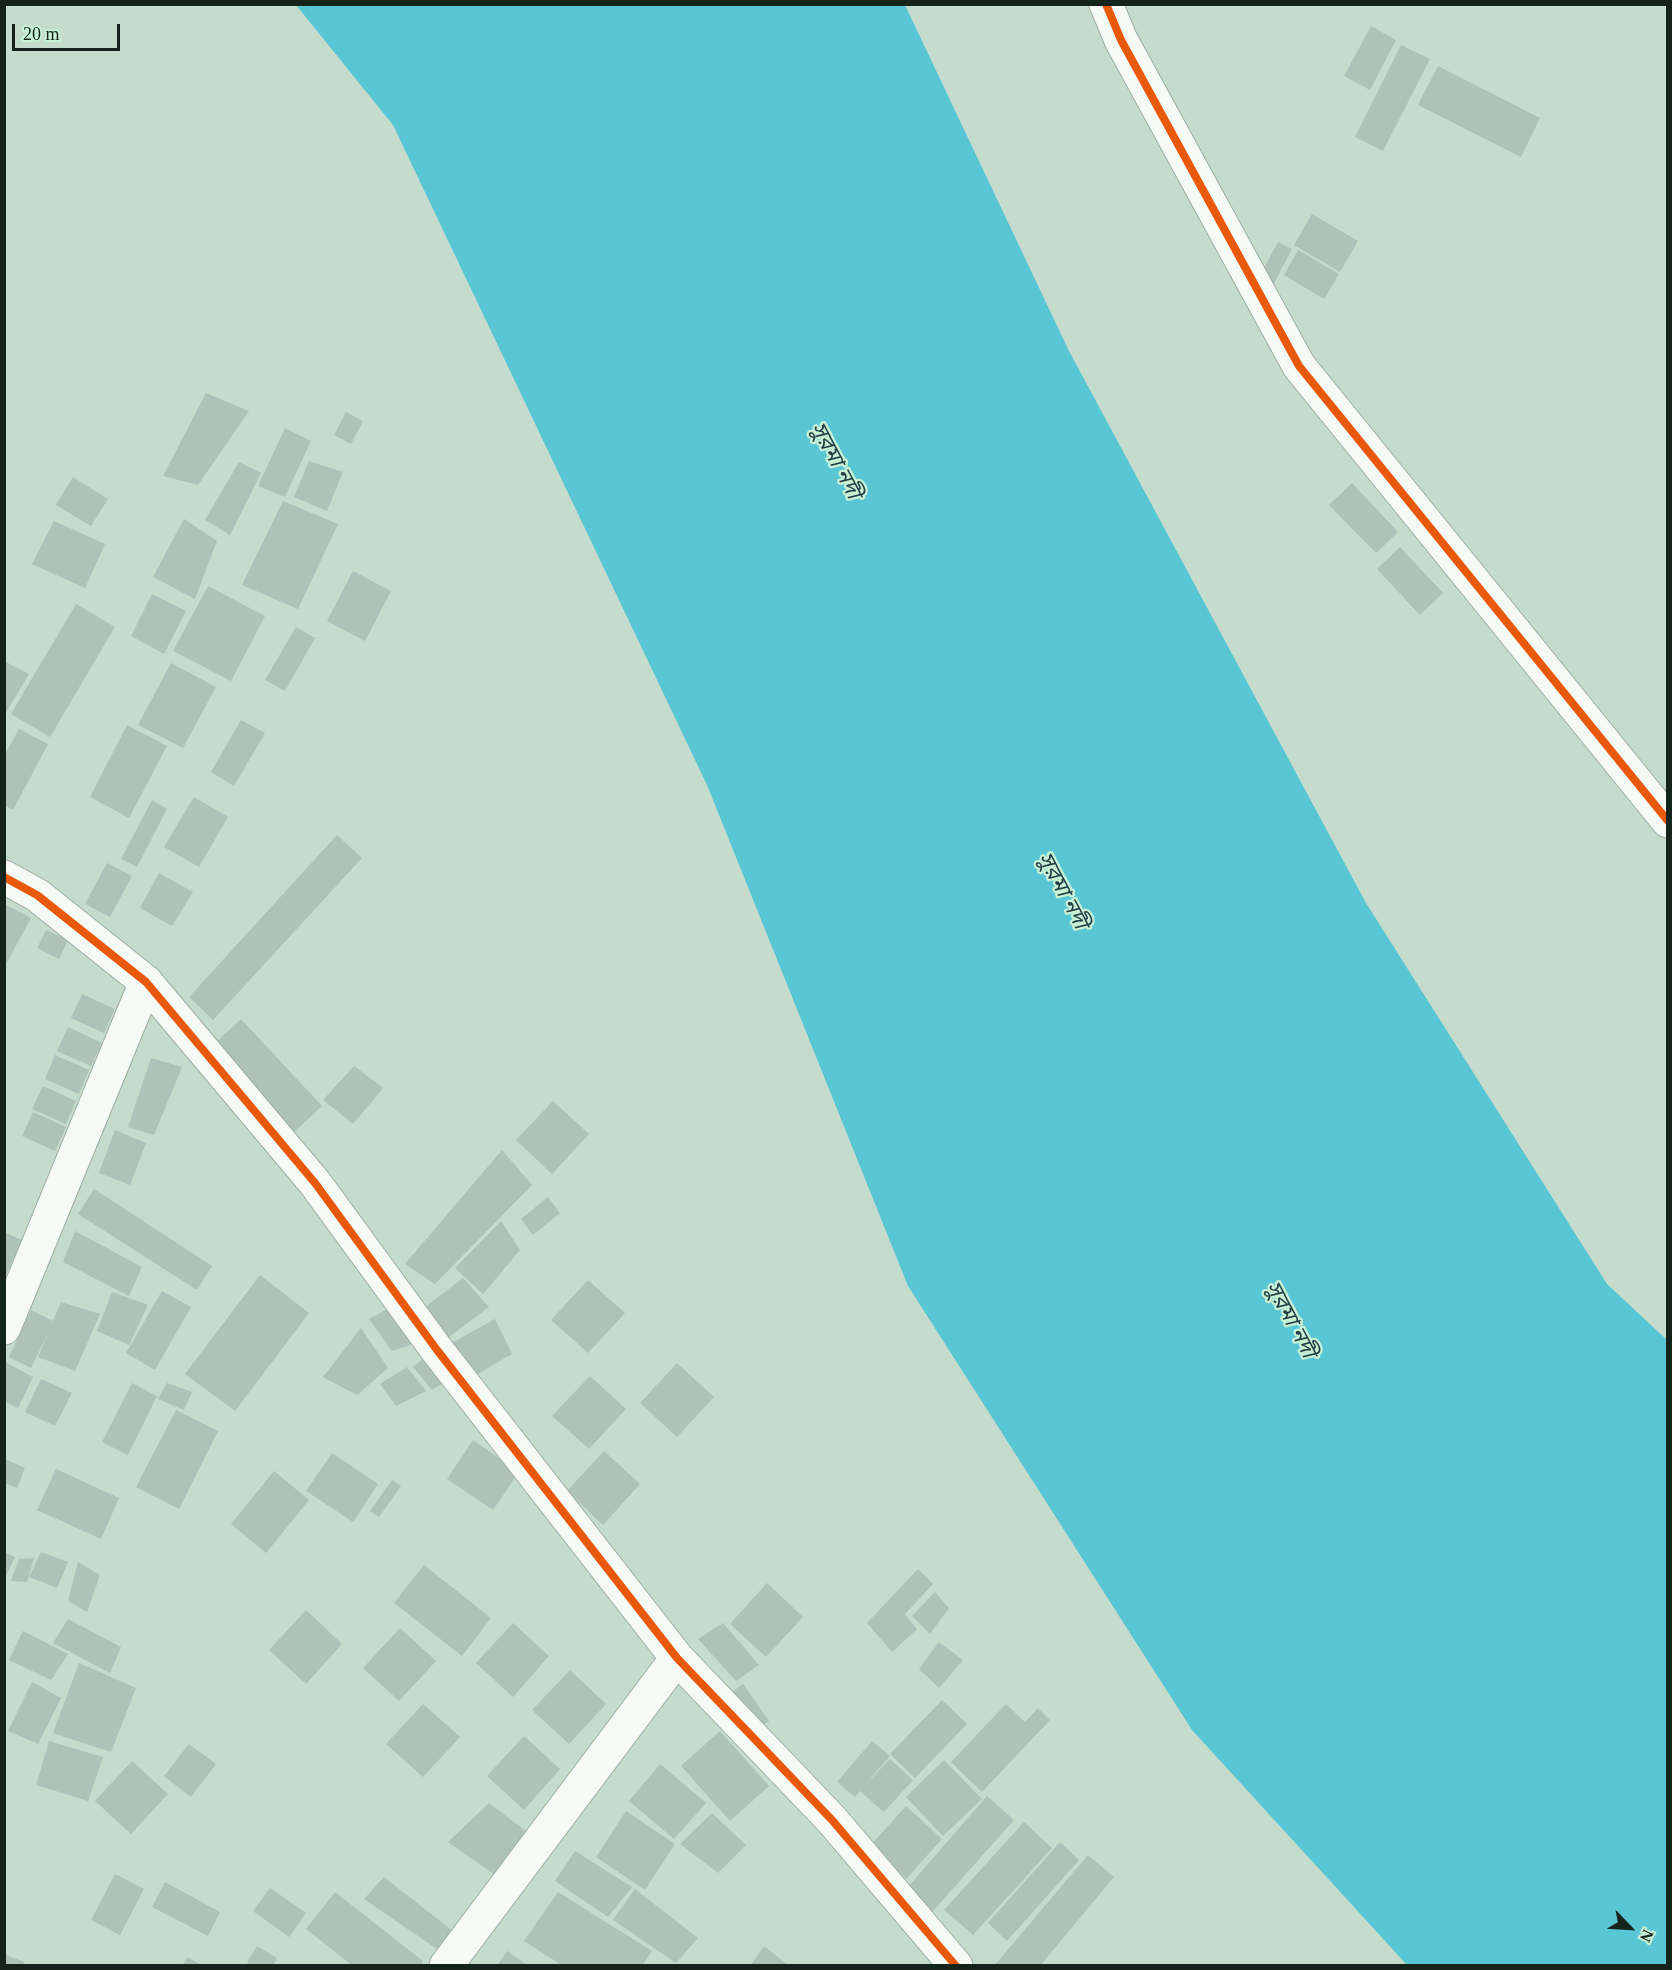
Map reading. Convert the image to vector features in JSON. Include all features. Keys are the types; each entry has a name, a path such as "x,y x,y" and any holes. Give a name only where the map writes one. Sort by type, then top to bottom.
{"street":[{"path":"1106,4 1121,40 1299,366 1668,821"},
{"path":"4,877 37,895 146,982 315,1183 438,1350 677,1658 832,1820 956,1965"},
{"path":"4,1328 146,982"},
{"path":"446,1965 677,1658"}],"water":[{"name":"সুরমা নদী","path":"296,5 905,5 1069,351 1366,903 1607,1284 1667,1340 1667,1965 1407,1965 1192,1730 908,1286 707,785 393,125"}],"building":[{"path":"1371,26 1396,40 1370,90 1344,76"},
{"path":"1401,45 1430,59 1383,151 1355,137"},
{"path":"1438,66 1540,118 1521,157 1418,105"},
{"path":"1312,214 1358,241 1340,272 1294,245"},
{"path":"1278,242 1292,249 1271,289 1257,281"},
{"path":"1298,250 1339,274 1324,299 1284,275"},
{"path":"206,393 249,411 198,485 163,476"},
{"path":"346,412 363,421 351,444 334,435"},
{"path":"285,428 311,441 285,497 258,486"},
{"path":"309,461 343,472 327,511 294,497"},
{"path":"239,462 261,473 230,535 205,520"},
{"path":"73,477 108,499 91,526 56,505"},
{"path":"1352,483 1398,532 1376,553 1329,505"},
{"path":"283,501 338,524 298,609 242,585"},
{"path":"184,519 217,541 195,599 153,577"},
{"path":"54,521 105,544 85,588 32,564"},
{"path":"1400,547 1443,593 1420,615 1377,569"},
{"path":"353,571 391,591 365,641 327,621"},
{"path":"208,586 265,616 231,681 173,651"},
{"path":"152,594 186,611 164,654 131,636"},
{"path":"76,604 115,627 50,737 11,714"},
{"path":"296,627 315,638 285,691 265,680"},
{"path":"4,661 29,674 4,716"},
{"path":"171,663 216,687 183,748 138,725"},
{"path":"241,720 265,733 234,786 211,772"},
{"path":"127,725 167,746 129,818 90,797"},
{"path":"19,729 48,744 13,810 4,805 4,756"},
{"path":"194,797 228,817 199,867 164,847"},
{"path":"152,800 167,809 137,867 121,859"},
{"path":"337,835 362,858 213,1020 189,997"},
{"path":"107,863 132,876 110,917 85,904"},
{"path":"159,873 193,892 172,926 140,908"},
{"path":"4,904 31,918 4,968"},
{"path":"46,930 68,940 59,959 37,948"},
{"path":"82,994 115,1009 104,1033 71,1018"},
{"path":"241,1019 322,1106 291,1135 210,1048"},
{"path":"68,1027 102,1043 91,1066 57,1051"},
{"path":"55,1055 89,1070 79,1094 45,1079"},
{"path":"151,1058 182,1067 154,1135 128,1127"},
{"path":"354,1066 383,1088 353,1124 323,1100"},
{"path":"43,1086 76,1101 66,1124 32,1109"},
{"path":"553,1101 589,1134 552,1174 516,1140"},
{"path":"33,1112 66,1127 55,1151 22,1136"},
{"path":"115,1130 146,1143 130,1185 99,1173"},
{"path":"502,1150 532,1185 435,1284 405,1264"},
{"path":"94,1189 212,1266 197,1290 78,1214"},
{"path":"548,1197 560,1213 533,1235 521,1219"},
{"path":"501,1221 520,1250 483,1294 455,1268"},
{"path":"75,1231 142,1267 129,1296 63,1262"},
{"path":"4,1232 22,1240 4,1279"},
{"path":"260,1275 309,1313 235,1411 185,1374"},
{"path":"463,1278 489,1307 441,1343 420,1311"},
{"path":"588,1280 625,1313 588,1353 551,1320"},
{"path":"162,1291 191,1307 155,1370 126,1353"},
{"path":"112,1292 148,1305 129,1345 97,1331"},
{"path":"61,1302 100,1314 75,1371 38,1357 49,1331 31,1368 9,1357 31,1310 53,1321"},
{"path":"389,1308 413,1344 392,1351 369,1319"},
{"path":"495,1319 512,1354 471,1378 448,1345"},
{"path":"361,1328 388,1368 357,1395 323,1377"},
{"path":"427,1355 448,1380 432,1390 413,1367"},
{"path":"5,1362 33,1377 18,1408 5,1402"},
{"path":"677,1363 714,1397 677,1437 640,1403"},
{"path":"407,1367 426,1391 396,1406 380,1384"},
{"path":"590,1376 626,1409 589,1449 552,1416"},
{"path":"41,1379 72,1393 55,1426 25,1412"},
{"path":"132,1383 157,1396 128,1455 102,1442"},
{"path":"167,1383 192,1392 184,1410 158,1399"},
{"path":"176,1410 218,1431 179,1509 136,1487"},
{"path":"473,1440 519,1472 493,1510 447,1479"},
{"path":"604,1451 640,1484 603,1525 567,1491"},
{"path":"332,1453 378,1484 353,1522 306,1491"},
{"path":"5,1459 25,1468 17,1488 5,1483"},
{"path":"56,1469 119,1498 101,1539 37,1510"},
{"path":"274,1471 309,1500 266,1553 231,1524"},
{"path":"392,1480 401,1486 379,1517 370,1511"},
{"path":"4,1552 15,1557 4,1580"},
{"path":"41,1552 68,1562 57,1588 29,1577"},
{"path":"34,1558 27,1582 11,1581 19,1559"},
{"path":"78,1562 100,1575 87,1612 68,1601"},
{"path":"424,1565 491,1618 462,1656 394,1603"},
{"path":"918,1569 933,1584 905,1614 917,1629 892,1652 867,1623"},
{"path":"767,1583 803,1617 766,1657 730,1624"},
{"path":"935,1592 949,1608 930,1634 912,1616"},
{"path":"306,1610 342,1644 306,1684 269,1650"},
{"path":"68,1619 121,1647 110,1673 53,1643"},
{"path":"513,1623 549,1656 513,1697 476,1663"},
{"path":"723,1623 759,1665 736,1681 698,1639"},
{"path":"400,1628 436,1661 399,1701 363,1668"},
{"path":"23,1631 68,1654 51,1680 9,1660"},
{"path":"939,1642 963,1660 939,1688 919,1669"},
{"path":"79,1663 136,1688 111,1752 53,1733"},
{"path":"570,1670 606,1704 569,1744 532,1710"},
{"path":"32,1682 61,1698 38,1744 8,1731"},
{"path":"743,1684 769,1721 752,1733 726,1696"},
{"path":"942,1700 967,1724 915,1778 890,1754"},
{"path":"423,1704 460,1737 423,1777 386,1744"},
{"path":"1006,1704 1025,1722 1038,1708 1050,1720 982,1792 951,1762"},
{"path":"720,1731 769,1786 730,1821 681,1766"},
{"path":"524,1736 560,1769 524,1810 487,1776"},
{"path":"49,1741 103,1757 88,1801 36,1785"},
{"path":"872,1741 890,1756 863,1787 890,1759 913,1780 884,1812 860,1791 855,1797 837,1782"},
{"path":"189,1744 216,1764 191,1797 164,1776"},
{"path":"944,1760 982,1799 943,1836 906,1797"},
{"path":"132,1761 168,1794 131,1834 95,1801"},
{"path":"660,1764 706,1803 674,1839 629,1801"},
{"path":"987,1796 1014,1820 933,1911 907,1888"},
{"path":"489,1803 544,1845 512,1887 448,1842"},
{"path":"906,1806 942,1839 906,1879 870,1846"},
{"path":"626,1811 675,1844 645,1890 596,1857"},
{"path":"712,1813 746,1845 718,1873 680,1844"},
{"path":"1024,1822 1052,1848 973,1935 944,1910"},
{"path":"1060,1842 1079,1860 1007,1941 988,1923"},
{"path":"575,1851 632,1887 608,1917 555,1881"},
{"path":"1088,1855 1114,1877 1040,1966 994,1966"},
{"path":"115,1874 144,1889 120,1935 91,1920"},
{"path":"384,1877 473,1947 460,1965 364,1899"},
{"path":"165,1882 220,1912 208,1936 152,1907"},
{"path":"270,1888 306,1913 289,1937 253,1911"},
{"path":"635,1889 698,1938 676,1963 613,1920"},
{"path":"335,1892 423,1961 420,1966 353,1966 306,1929"},
{"path":"558,1892 652,1951 642,1966 563,1966 524,1941"},
{"path":"257,1946 277,1958 273,1966 251,1966 247,1963"},
{"path":"764,1946 789,1966 750,1966"},
{"path":"507,1951 529,1966 497,1966"},
{"path":"4,1954 24,1962 23,1966 4,1966"},
{"path":"187,1957 203,1966 182,1966"}],"cycle path":[{"path":"1106,4 1121,40 1299,366 1668,821"},
{"path":"4,877 37,895 146,982 315,1183 437,1350 677,1658 832,1820 956,1966"}]}
